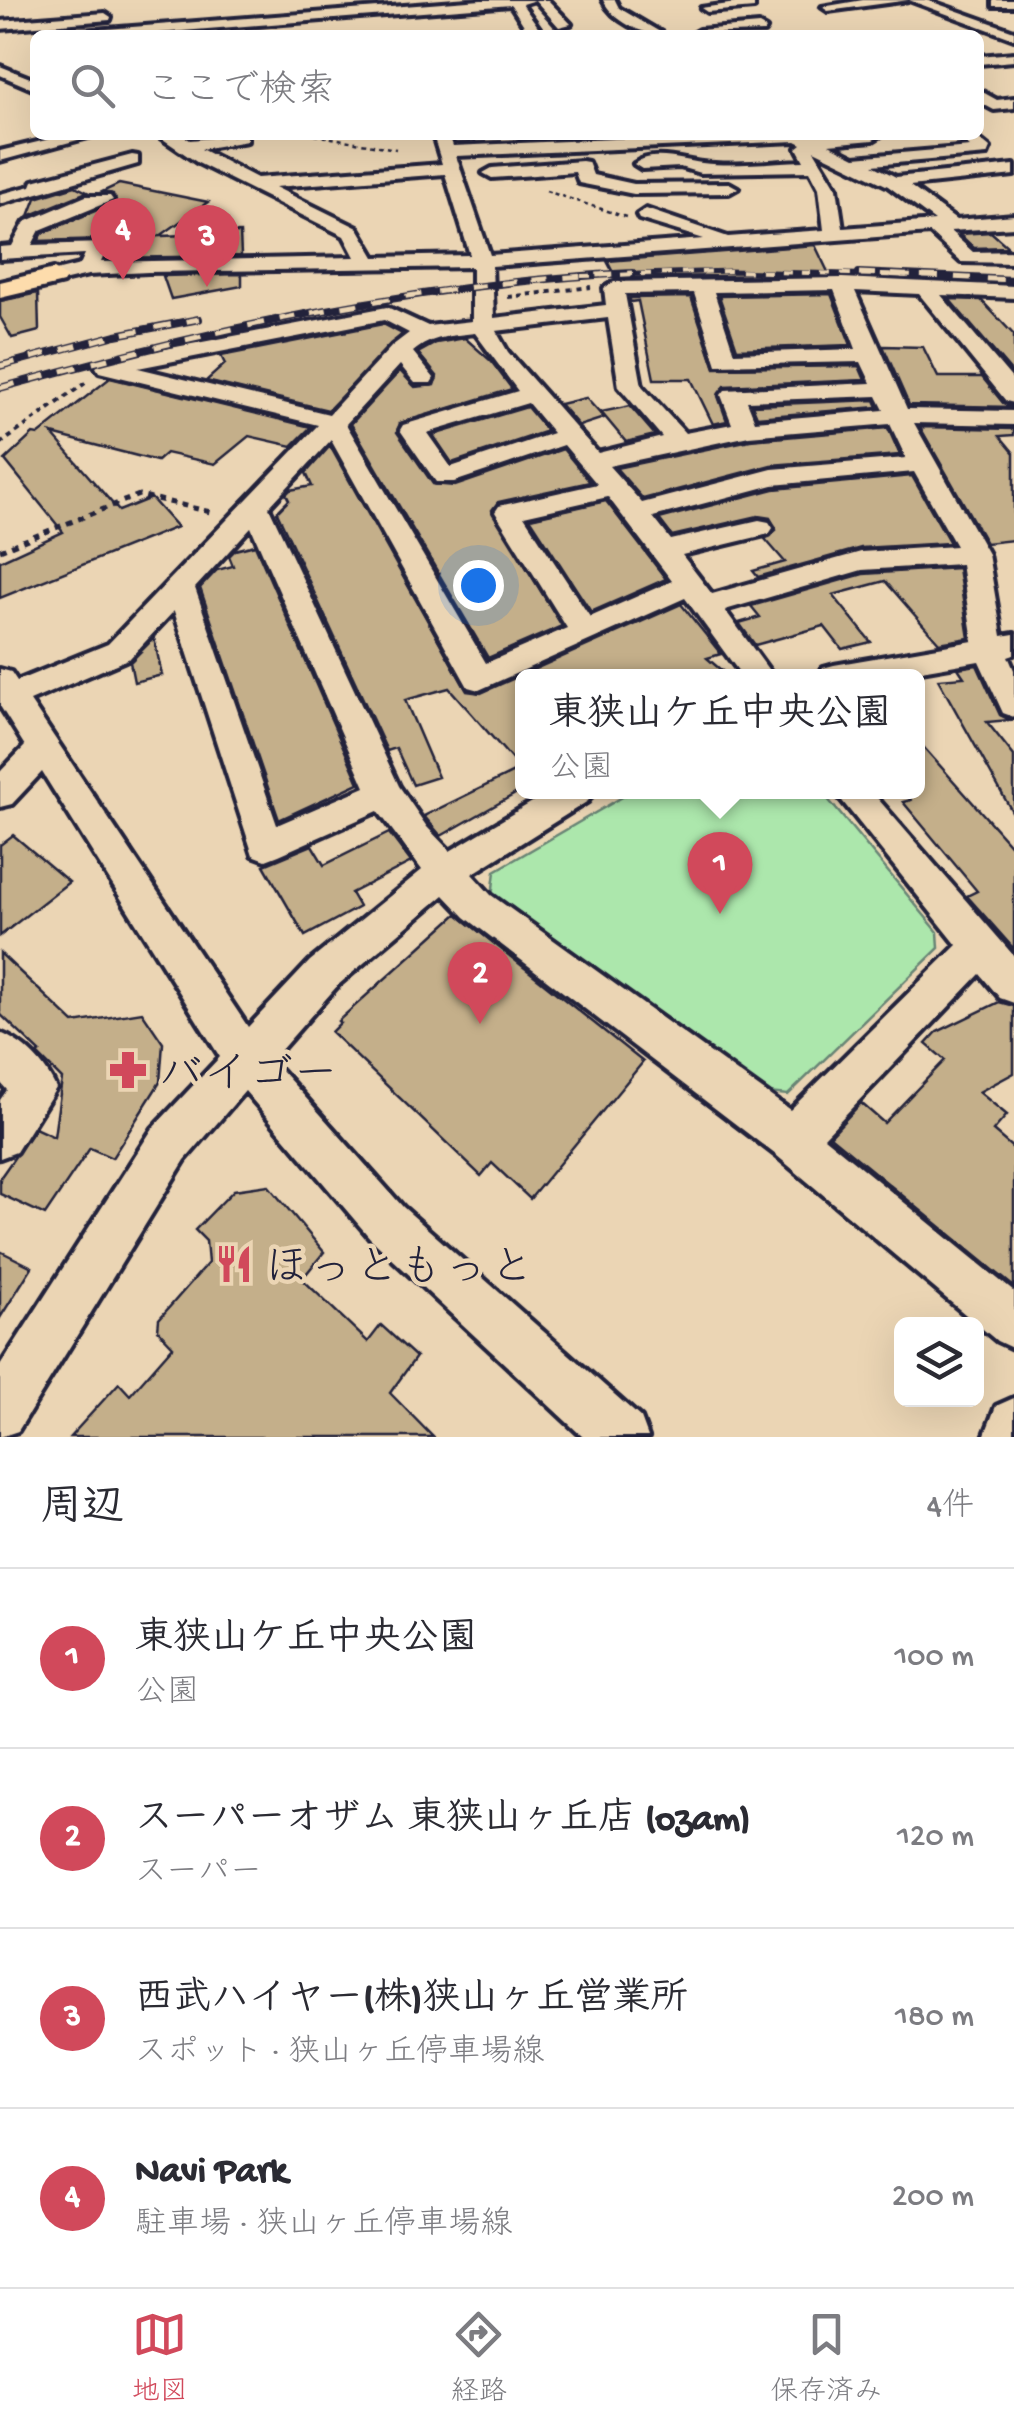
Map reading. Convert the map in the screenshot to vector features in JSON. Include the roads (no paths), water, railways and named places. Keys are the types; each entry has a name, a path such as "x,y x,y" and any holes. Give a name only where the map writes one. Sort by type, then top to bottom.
{"main road":[{"path":"0,290 54,277"}],"street":[{"path":"68,0 70,19"},
{"path":"222,30 394,11 480,10 529,0"},
{"path":"541,0 564,24"},
{"path":"628,0 610,1 614,10 649,30"},
{"path":"828,7 903,0"},
{"path":"915,0 1014,35"},
{"path":"514,1 534,30"},
{"path":"997,3 1014,2"},
{"path":"707,8 749,3 759,30"},
{"path":"143,14 145,30"},
{"path":"0,24 125,15"},
{"path":"0,41 30,38"},
{"path":"984,60 1014,57"},
{"path":"0,70 30,84"},
{"path":"984,99 994,106 1014,103"},
{"path":"0,156 67,140"},
{"path":"174,140 352,232 368,262"},
{"path":"186,146 227,140"},
{"path":"253,184 446,151 725,140"},
{"path":"803,140 817,166 838,260"},
{"path":"807,140 894,182 943,227 968,258 1014,257"},
{"path":"854,162 981,151 970,140"},
{"path":"446,151 482,261 483,328 499,355 636,513 753,669"},
{"path":"0,200 42,189 39,185 132,160"},
{"path":"492,173 681,162 700,168 817,166"},
{"path":"582,166 585,179 634,190 743,190"},
{"path":"894,182 1014,170"},
{"path":"10,251 32,226 92,200 104,200"},
{"path":"646,216 738,242"},
{"path":"54,277 88,269 482,261 1014,221"},
{"path":"10,251 98,246 88,269"},
{"path":"842,284 869,355 922,464 974,554 1002,646 1014,705"},
{"path":"622,1437 388,1224 246,1061 5,688 119,650 400,352 426,333 483,328 617,299 702,286 842,284 1014,292"},
{"path":"702,286 725,360 869,355"},
{"path":"924,287 1014,396"},
{"path":"617,299 631,388 678,440"},
{"path":"426,333 387,313 107,367 334,422 478,678 583,630 698,596 861,560 974,554"},
{"path":"400,352 423,378"},
{"path":"746,430 733,396 886,388"},
{"path":"534,393 412,430 445,477 570,435"},
{"path":"594,462 678,440 746,430 901,416 1014,418"},
{"path":"636,513 772,477 922,464"},
{"path":"583,630 508,512 614,488"},
{"path":"249,513 385,792 444,873 478,906 792,1139 1014,1324"},
{"path":"663,551 759,528"},
{"path":"180,586 266,845 385,792"},
{"path":"873,669 1002,646"},
{"path":"0,794 44,748"},
{"path":"0,1413 169,1144 324,973 444,873 565,799"},
{"path":"858,799 1014,985"},
{"path":"792,1139 980,947"},
{"path":"0,1054 35,1088 0,1136"},
{"path":"1010,1437 1014,1424"}],"railway":[{"path":"589,276 729,271 924,276"},
{"path":"589,276 633,273"},
{"path":"859,273 1014,280"},
{"path":"581,276 589,276"},
{"path":"0,388 156,347 313,313 472,287 589,276"},
{"path":"0,366 116,335 199,319"}],"place":[{"name":"Navi Park","path":"123,280"},
{"name":"西武ハイヤー(株)狭山ヶ丘営業所","path":"207,287"},
{"name":"東狭山ケ丘中央公園","path":"720,914"},
{"name":"スーパーオザム 東狭山ヶ丘店 (ozam)","path":"480,1024"},
{"name":"バイゴー","path":"128,1070"},
{"name":"ほっともっと","path":"234,1264"}]}
